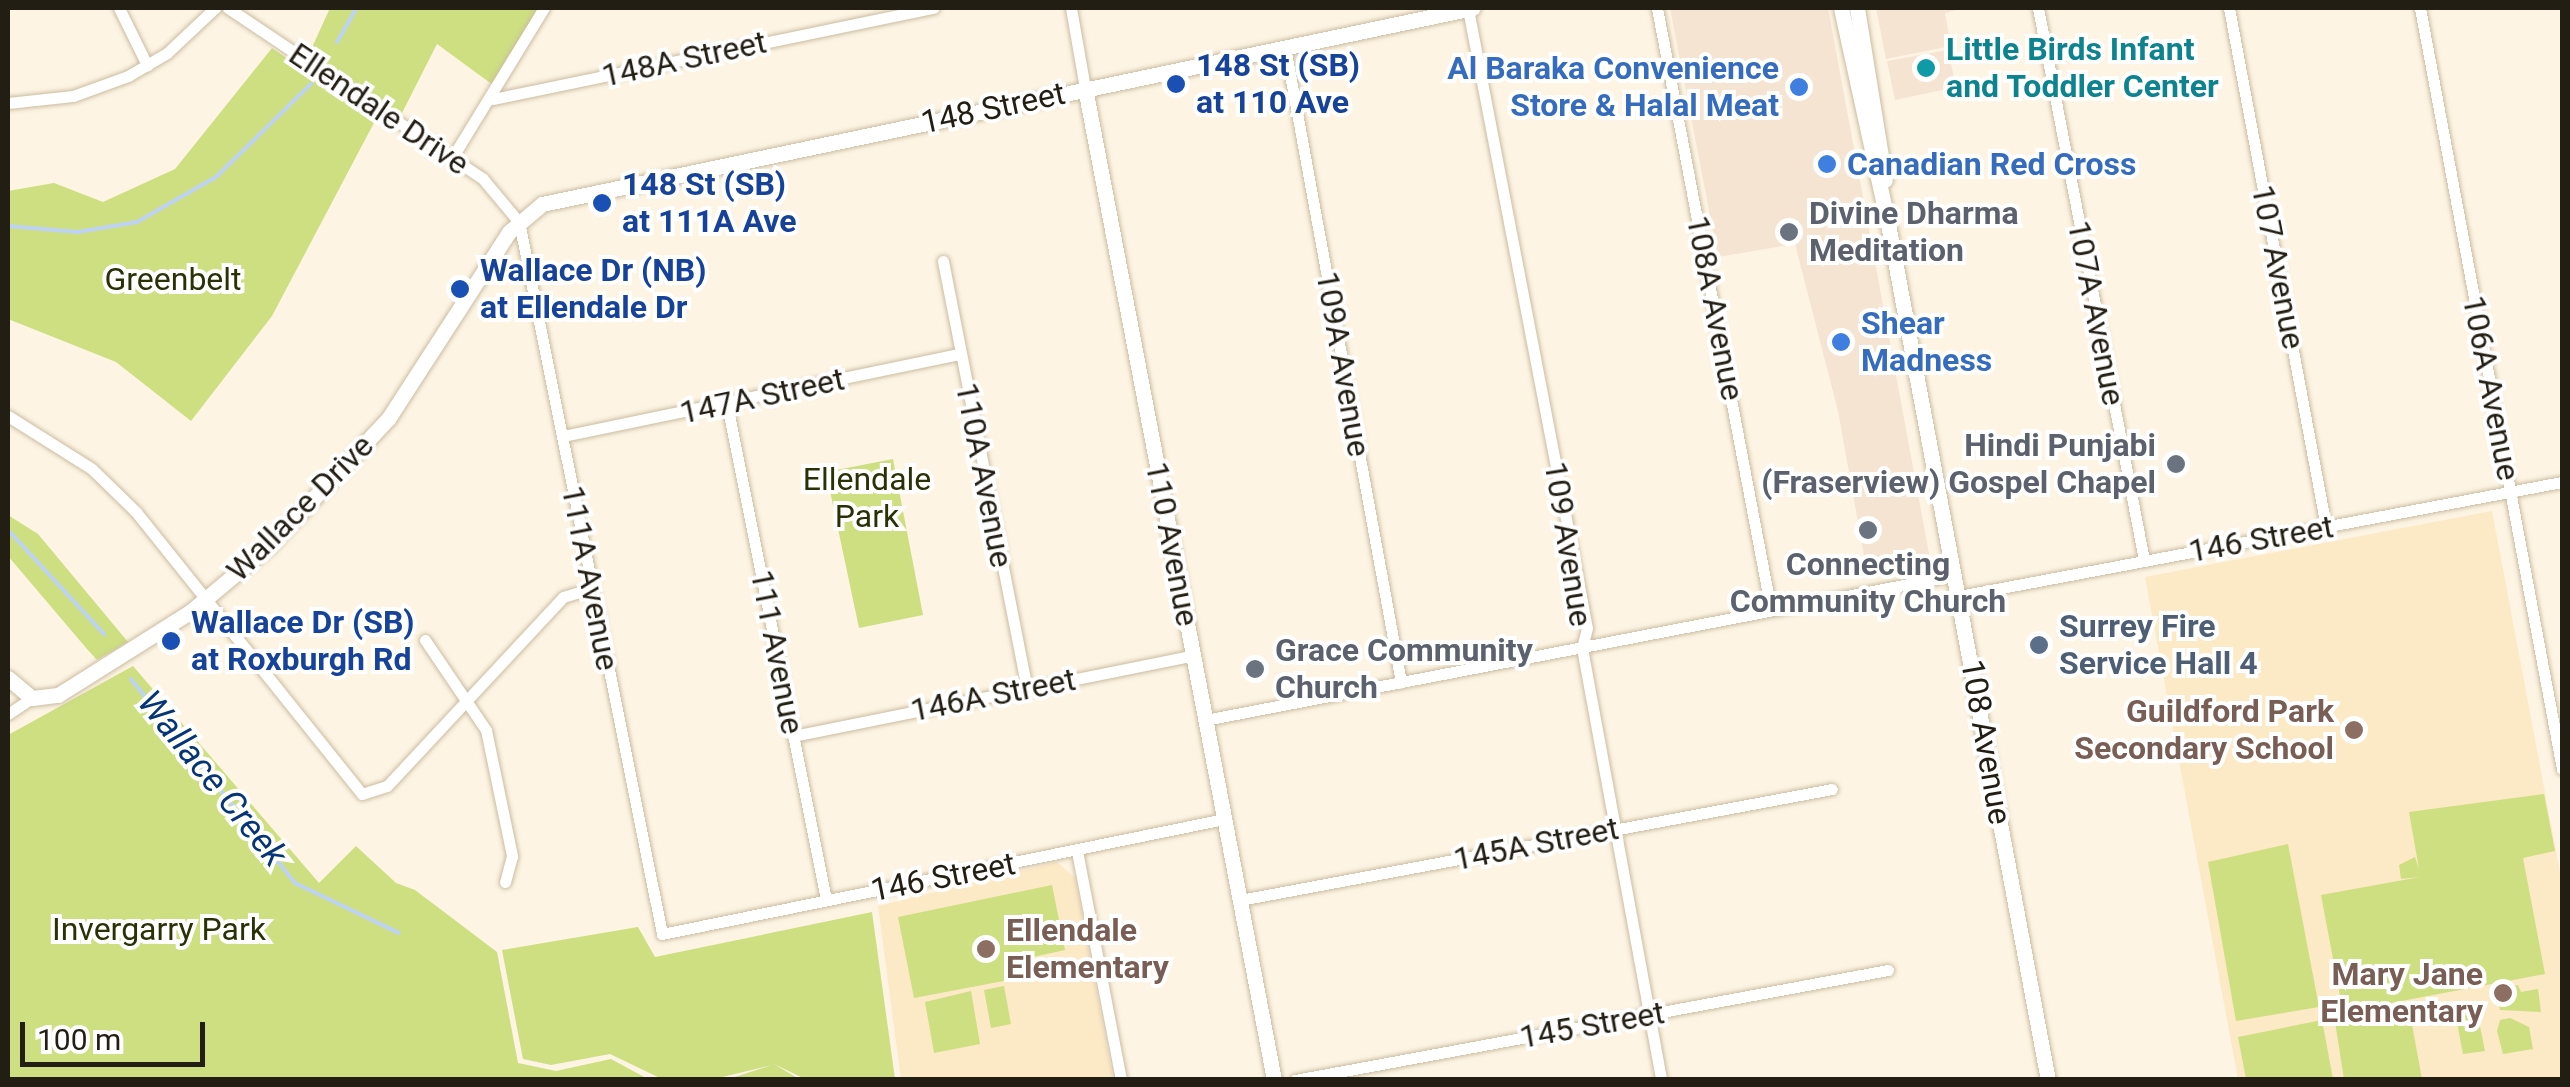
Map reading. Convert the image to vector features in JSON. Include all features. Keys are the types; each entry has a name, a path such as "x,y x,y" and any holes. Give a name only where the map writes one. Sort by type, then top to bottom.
{"street":[{"path":"118,8 147,65"},
{"path":"8,103 87,92 147,65 215,8"},
{"name":"Ellendale Drive","path":"228,8 500,193 518,222"},
{"path":"452,158 493,99 544,8"},
{"name":"148A Street","path":"493,99 934,8"},
{"name":"110 Avenue","path":"1071,8 1274,1080"},
{"name":"148 Street","path":"518,222 568,196 1470,8"},
{"name":"109 Avenue","path":"1470,8 1587,628 1582,648 1661,1080"},
{"name":"108A Avenue","path":"1656,8 1772,610"},
{"name":"108 Avenue","path":"1841,8 1890,228"},
{"name":"108 Avenue","path":"1857,8 1890,228 2048,1080"},
{"name":"107A Avenue","path":"2038,8 2144,560"},
{"name":"107 Avenue","path":"2229,8 2326,527"},
{"name":"106A Avenue","path":"2420,8 2562,769"},
{"name":"109A Avenue","path":"1285,46 1401,682"},
{"name":"111A Avenue","path":"518,222 662,934"},
{"name":"Wallace Drive","path":"8,714 32,698 70,688 205,600 298,518 388,419 518,222"},
{"name":"110A Avenue","path":"943,262 1027,689"},
{"name":"147A Street","path":"563,436 960,354"},
{"name":"111 Avenue","path":"727,404 826,900"},
{"path":"8,416 92,469 136,512 349,784 376,793 563,598 592,588"},
{"name":"146 Street","path":"1959,596 2562,482"},
{"path":"1205,720 1954,575"},
{"path":"425,640 468,697 488,736 512,856 505,882"},
{"name":"146A Street","path":"794,736 1193,655"},
{"path":"8,678 32,698"},
{"name":"145A Street","path":"1240,900 1832,789"},
{"name":"146 Street","path":"662,934 1224,820"},
{"path":"1078,851 1121,1080"},
{"name":"145 Street","path":"1295,1080 1888,970"}],"shaded area":[{"path":"1670,8 1828,8 1930,559 1867,572 1838,411 1795,244 1718,257"},
{"path":"1876,8 1963,8 1945,13 1951,46 1886,59"},
{"path":"1948,50 1956,87 1895,100 1887,61"},
{"name":"Guildford Park Secondary School","path":"2492,511 2562,883 2562,1079 2238,1079 2145,577"},
{"name":"Ellendale Elementary","path":"1057,862 1075,878 1113,1079 901,1079 878,906"}],"green space":[{"path":"330,8 538,8 493,85 437,44 401,115 309,54"},
{"name":"Greenbelt","path":"272,48 376,119 272,316 191,421 116,362 8,319 8,191 54,183 103,202 175,169"},
{"name":"Ellendale Park","path":"893,459 923,615 859,628 826,472"},
{"path":"8,515 38,534 128,642 97,660 8,556"},
{"name":"Invergarry Park","path":"133,666 319,883 356,846 396,883 415,890 497,952 518,1063 556,1071 611,1059 648,1079 8,1079 8,735"},
{"path":"2544,794 2555,851 2523,858 2545,974 2343,1012 2321,895 2420,877 2401,879 2399,865 2415,857 2419,869 2409,812"},
{"path":"2288,844 2319,1007 2236,1021 2208,862"},
{"path":"1052,885 1065,950 1015,961 1019,978 914,998 898,917"},
{"path":"872,912 895,1079 805,1079 774,1064 799,1079 729,1079 772,1065 714,1079 662,1079 610,1054 551,1065 523,1059 502,950 638,927 655,957"},
{"path":"2518,985 2521,992 2538,989 2541,1012 2500,1010 2495,989"},
{"path":"1004,986 1011,1024 991,1028 984,990"},
{"path":"971,991 980,1044 934,1053 925,1002"},
{"path":"2476,1007 2485,1051 2463,1054 2455,1012"},
{"path":"2409,1008 2422,1079 2344,1079 2335,1022"},
{"path":"2510,1018 2529,1027 2533,1049 2503,1054 2497,1031 2500,1020"},
{"path":"2322,1020 2333,1079 2246,1079 2238,1037"}],"waterway":[{"path":"337,42 357,8"},
{"path":"8,226 78,232 137,222 216,177 311,84"},
{"name":"Wallace Creek","path":"8,530 104,634"},
{"name":"Wallace Creek","path":"131,679 295,883 399,933"}],"place":[{"name":"Little Birds Infant and Toddler Center","path":"1926,68"},
{"name":"148 St (SB) at 110 Ave","path":"1176,84"},
{"name":"Al Baraka Convenience Store & Halal Meat","path":"1799,87"},
{"name":"Canadian Red Cross","path":"1827,164"},
{"name":"148 St (SB) at 111A Ave","path":"602,203"},
{"name":"Divine Dharma Meditation","path":"1789,232"},
{"name":"Wallace Dr (NB) at Ellendale Dr","path":"460,289"},
{"name":"Shear Madness","path":"1841,342"},
{"name":"Hindi Punjabi (Fraserview) Gospel Chapel","path":"2176,464"},
{"name":"Connecting Community Church","path":"1868,530"},
{"name":"Wallace Dr (SB) at Roxburgh Rd","path":"171,641"},
{"name":"Surrey Fire Service Hall 4","path":"2039,645"},
{"name":"Grace Community Church","path":"1255,669"},
{"name":"Guildford Park Secondary School","path":"2354,730"},
{"name":"Ellendale Elementary","path":"986,949"},
{"name":"Mary Jane Elementary","path":"2503,993"}]}
